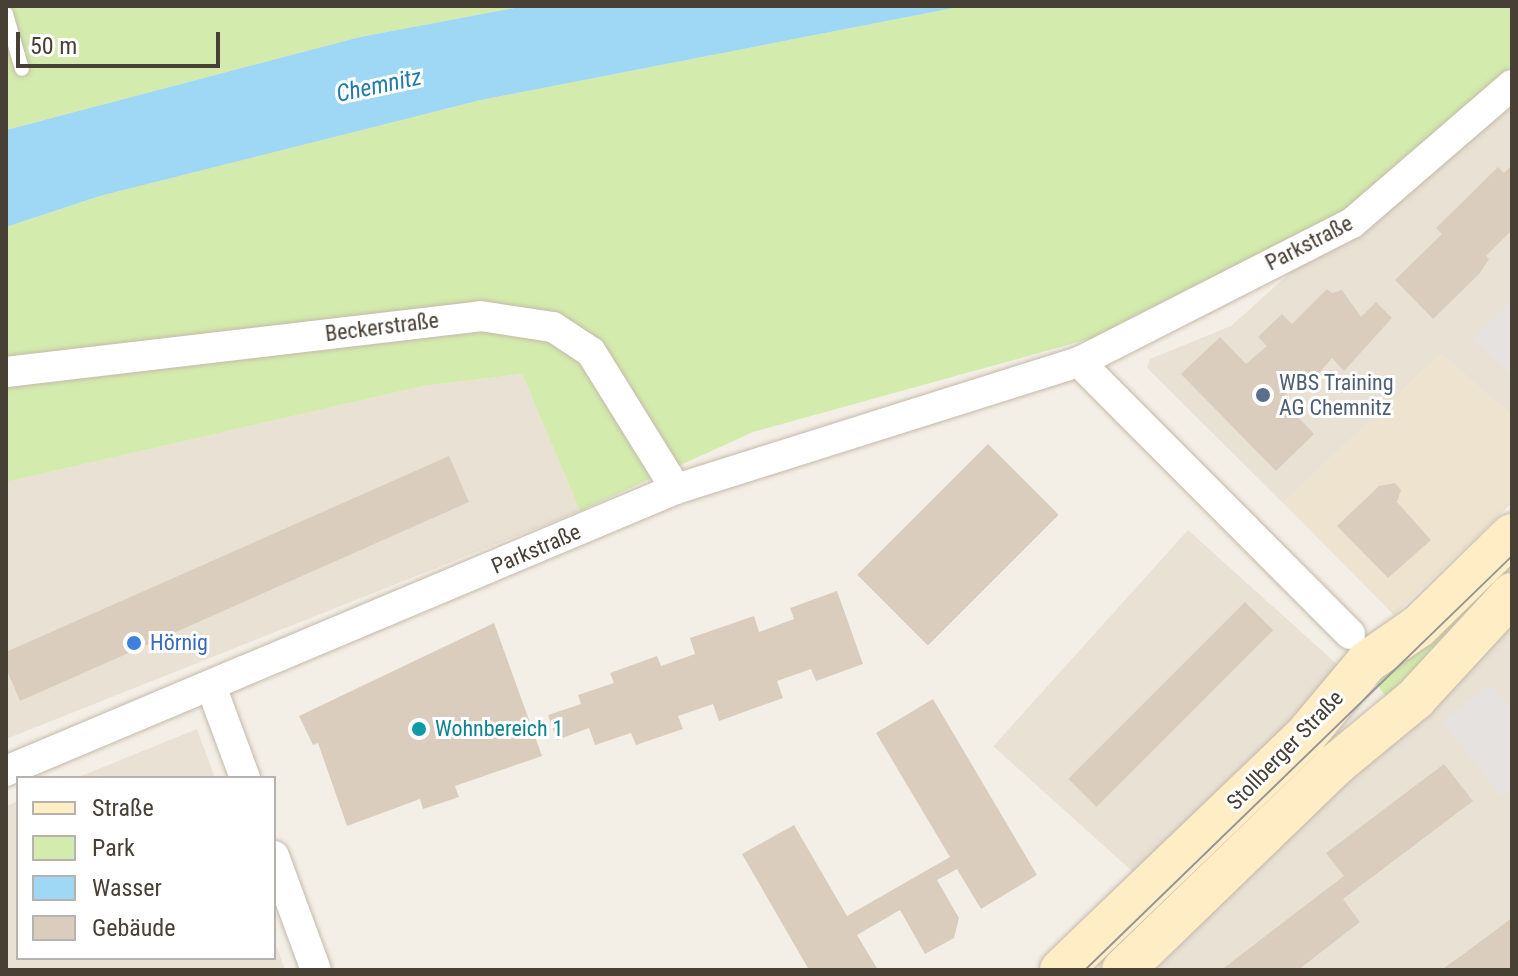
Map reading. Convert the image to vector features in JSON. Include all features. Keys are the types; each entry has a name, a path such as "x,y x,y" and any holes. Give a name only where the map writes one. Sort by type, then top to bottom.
{"main road":[{"name":"Stollberger Straße","path":"1061,970 1306,735 1367,662 1419,626 1512,535"},
{"name":"Stollberger Straße","path":"1123,970 1335,765 1415,699 1454,651 1512,594"}],"street":[{"name":"Parkstraße","path":"6,771 676,489 1079,362 1352,223 1512,85"},
{"name":"Beckerstraße","path":"6,372 480,316 553,327 591,352 676,489"},
{"path":"1079,362 1350,634"},
{"path":"211,686 244,776"},
{"path":"276,861 316,970"}],"lane":[{"path":"6,14 22,69"}],"shaded area":[{"path":"1512,64 1512,416 1441,354 1283,503 1147,368 1150,359 1231,326 1329,238 1383,209"},
{"path":"1512,301 1512,370 1508,373 1472,338"},
{"path":"1441,354 1512,416 1512,503 1394,615 1283,503"},
{"path":"522,374 580,511 6,739 6,482 423,386"},
{"path":"1188,530 1339,666 1144,882 993,746"},
{"path":"1512,605 1512,970 1156,970 1464,652"},
{"path":"1491,684 1512,711 1512,790 1502,798 1442,721"},
{"path":"197,729 214,776 81,776"},
{"path":"16,802 16,960 276,960 276,945 285,970 6,970 6,806"}],"green space":[{"path":"6,6 525,6 360,37 6,130"},
{"path":"964,6 1512,6 1512,64 1383,209 1209,306 753,432 580,511 522,374 423,386 6,482 6,227 100,196 481,100"},
{"path":"1512,545 1512,584 1388,699 1376,683"}],"water":[{"name":"Chemnitz","path":"525,6 964,6 481,100 100,196 6,227 6,130 360,37"}],"building":[{"path":"1512,165 1512,230 1486,256 1489,259 1480,273 1433,319 1395,280 1442,234 1436,228 1498,167 1504,173"},
{"path":"1327,289 1332,293 1342,290 1361,317 1376,302 1392,318 1344,371 1332,358 1309,385 1299,375 1287,387 1290,390 1281,399 1314,434 1276,471 1181,374 1220,337 1246,364 1267,346 1258,337 1282,314 1292,324"},
{"path":"988,444 1059,515 928,646 857,575"},
{"path":"449,456 469,502 20,701 6,668 6,652"},
{"path":"1395,483 1401,490 1397,502 1431,540 1388,578 1337,526 1379,486"},
{"path":"837,591 863,664 816,681 811,669 777,681 783,698 719,721 713,704 678,716 683,729 636,745 631,733 595,745 589,728 557,740 548,715 581,704 578,695 614,683 610,673 657,656 661,666 695,654 690,638 754,616 759,632 794,619 790,608"},
{"path":"1245,602 1273,630 1097,807 1068,779"},
{"name":"Wohnbereich 1","path":"494,623 542,756 455,786 459,797 423,809 420,799 347,826 318,743 313,745 299,716"},
{"path":"933,699 1037,875 981,909 957,869 937,880 959,918 954,938 925,954 900,910 857,935 878,970 809,970 742,854 794,825 847,916 950,857 876,733"},
{"path":"1444,764 1473,801 1343,899 1360,922 1298,970 1221,970 1344,876 1326,853"},
{"path":"1512,918 1512,968 1441,970 1465,953"}],"tram line":[{"path":"1085,970 1512,556"}],"place":[{"name":"WBS Training AG Chemnitz","path":"1263,395"},
{"name":"Hörnig","path":"134,643"},
{"name":"Wohnbereich 1","path":"419,729"}]}
